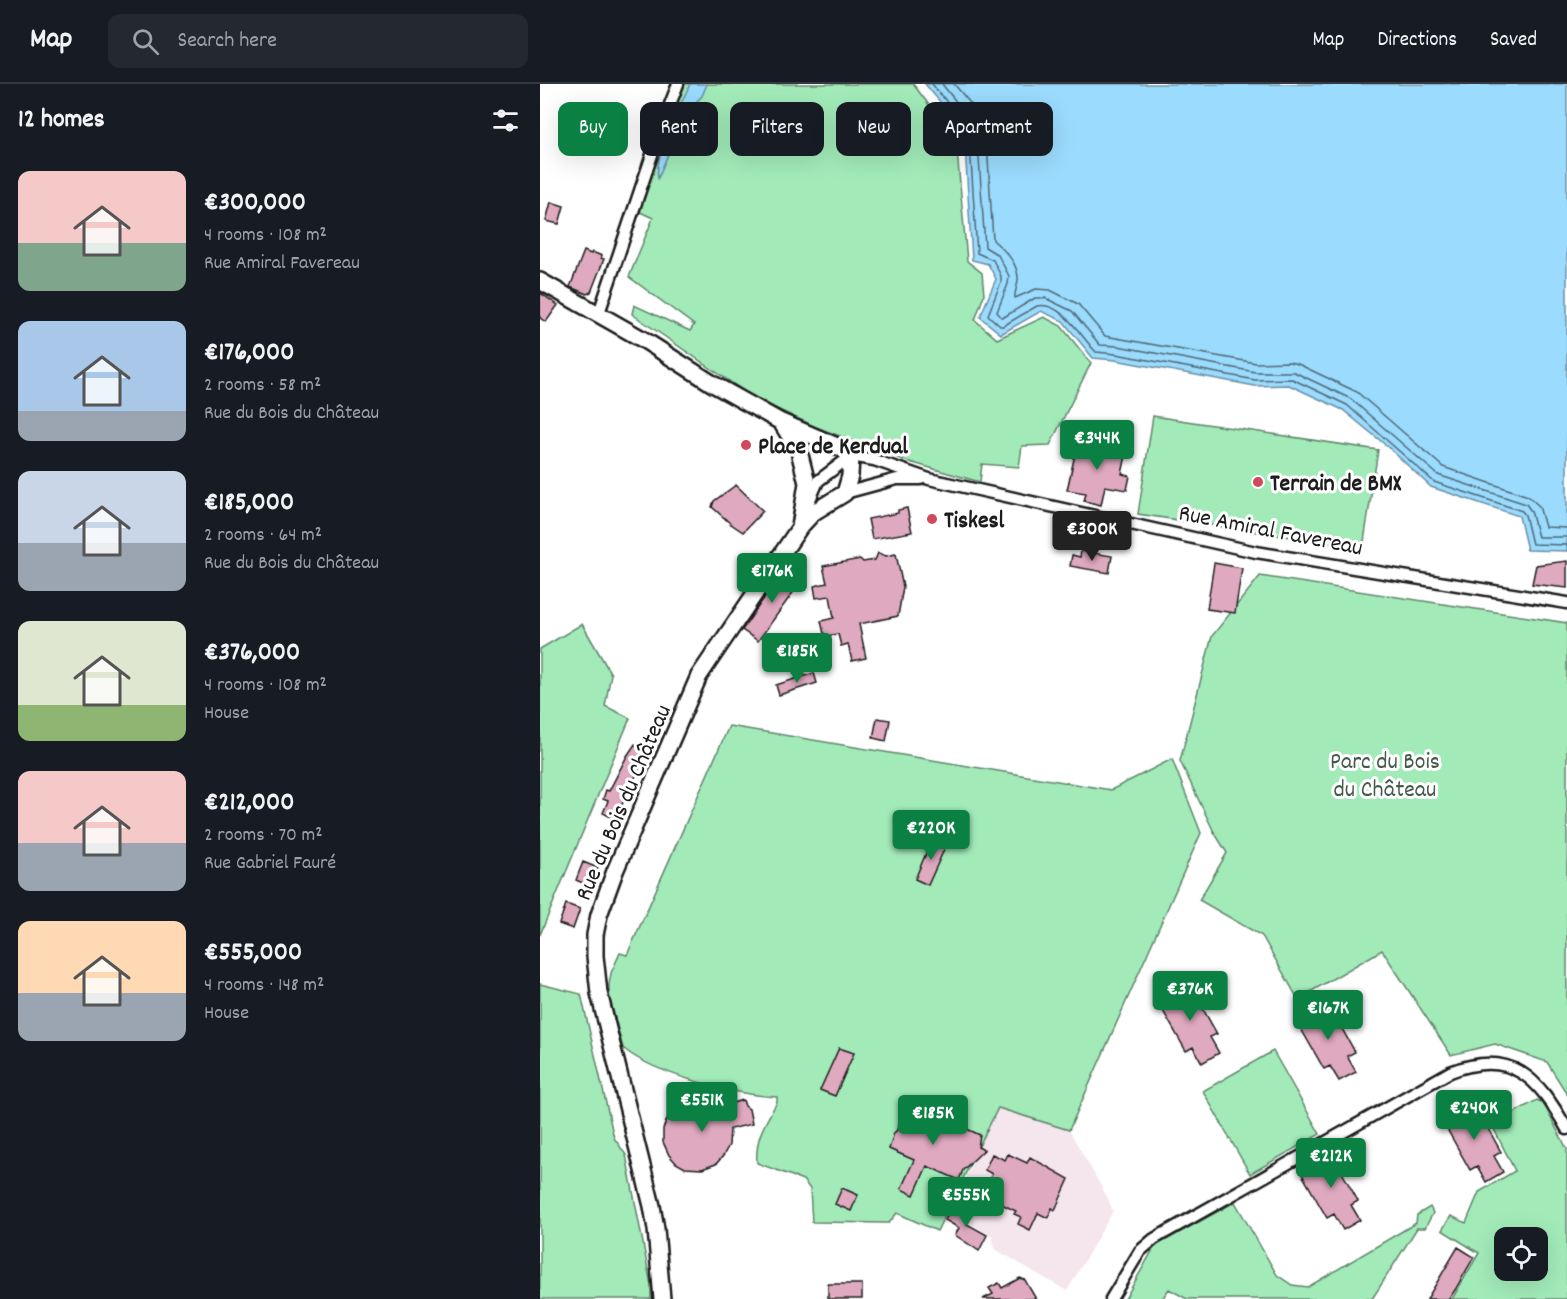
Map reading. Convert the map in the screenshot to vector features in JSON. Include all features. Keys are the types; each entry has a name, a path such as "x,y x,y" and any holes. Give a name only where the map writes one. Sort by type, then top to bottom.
{"street":[{"path":"598,316 678,84"},
{"name":"Rue Amiral Favereau","path":"540,281 598,316 644,340 713,384 781,422 842,448 851,456 874,460 929,479 1256,552 1567,603"},
{"name":"Rue du Bois du Château","path":"781,422 799,451 806,477 800,527"},
{"path":"845,493 850,476 851,456"},
{"name":"Rue du Bois du Château","path":"800,527 818,482 851,456"},
{"name":"Rue du Bois du Château","path":"662,1299 652,1206 598,984 595,956 597,925 615,871 699,676 800,527 814,512 845,493 897,479 929,479"},
{"path":"1111,1299 1140,1251 1154,1239 1462,1067 1489,1064 1505,1066 1526,1074 1541,1088 1567,1129"}],"shaded area":[{"path":"998,1108 1069,1130 1113,1211 1067,1291 995,1249 992,1237 970,1223 974,1215 954,1203"}],"green space":[{"path":"684,84 913,84 927,102 923,102 923,156 957,156 967,261 982,273 984,295 975,320 997,339 1044,317 1061,326 1091,363 1050,445 1022,446 1019,467 982,464 980,482 906,461 816,427 754,398 632,314 634,305 690,331 694,325 629,277 653,218 638,211 658,156 718,156 718,102 677,102"},
{"name":"Terrain de BMX","path":"1153,416 1378,450 1363,548 1138,514"},
{"name":"Parc du Bois du Château","path":"1260,576 1567,623 1567,1094 1547,1062 1495,1044 1451,1055 1382,950 1298,999 1262,936 1199,900 1227,853 1214,832 1180,761 1212,636"},
{"path":"582,624 611,674 605,706 630,718 540,935 540,649"},
{"path":"729,726 1111,790 1172,759 1201,833 1069,1130 998,1108 937,1231 897,1213 889,1223 812,1222 810,1189 803,1180 757,1163 759,1138 777,1102 777,1097 740,1092 696,1082 654,1066 623,1048 609,996 611,973 620,953 627,955"},
{"path":"540,984 581,994 614,1138 626,1155 651,1285 651,1299 540,1299"},
{"path":"1273,1051 1320,1134 1250,1174 1203,1091"},
{"path":"1537,1100 1543,1103 1567,1149 1567,1299 1452,1299 1479,1253 1442,1230 1451,1216 1466,1223 1479,1192 1515,1171 1492,1125"},
{"path":"1235,1202 1277,1275 1292,1285 1308,1287 1416,1223 1417,1215 1430,1207 1433,1213 1425,1228 1417,1228 1372,1299 1187,1299 1169,1289 1162,1299 1125,1299 1155,1246"}],"water":[{"path":"690,84 707,84 702,96 696,102 682,102"},
{"path":"925,84 1567,84 1567,551 1527,550 1519,516 1431,487 1343,410 1289,385 1255,386 1093,358 1063,321 1041,311 1001,334 980,317 996,279 988,264 972,260 966,156 1053,156 1053,102 940,102"},
{"path":"667,156 658,178 658,169 660,157"}],"building":[{"path":"551,202 564,206 559,224 546,221"},
{"path":"584,251 602,256 601,258 604,259 591,292 587,294 570,287"},
{"path":"540,293 558,305 546,322 540,318"},
{"path":"1078,441 1127,451 1122,474 1130,476 1127,490 1105,486 1101,505 1084,501 1086,493 1067,490"},
{"path":"736,485 763,511 743,532 712,507 714,501"},
{"path":"907,508 912,532 872,539 868,519 898,513 898,510"},
{"path":"1081,551 1112,556 1109,573 1070,566 1072,555 1080,557"},
{"path":"878,553 886,556 896,554 903,587 898,616 859,624 866,658 852,661 848,644 841,646 838,634 828,636 824,634 821,621 834,618 830,596 816,598 814,586 827,583 823,566 860,559 863,562 875,560"},
{"path":"1567,561 1567,588 1532,584 1536,565"},
{"path":"1214,563 1242,568 1235,613 1207,609"},
{"path":"785,568 802,580 758,641 742,630"},
{"path":"814,673 817,683 779,695 776,685"},
{"path":"877,718 890,720 886,741 873,738"},
{"path":"635,744 646,753 615,819 603,813 608,801 603,799 606,790 609,791"},
{"path":"933,837 947,843 928,885 915,879"},
{"path":"583,862 598,868 590,886 576,880"},
{"path":"566,904 580,909 573,929 559,924"},
{"path":"1189,984 1217,1034 1210,1037 1219,1053 1202,1063 1193,1047 1186,1051 1158,1002"},
{"path":"1327,1002 1355,1052 1347,1056 1356,1072 1339,1081 1330,1066 1324,1069 1296,1020"},
{"path":"839,1048 854,1053 835,1096 820,1090"},
{"path":"692,1100 720,1112 729,1104 743,1100 749,1109 752,1124 730,1129 729,1145 723,1156 716,1164 702,1169 685,1168 676,1163 663,1142 663,1129 668,1117 682,1105 681,1102"},
{"path":"910,1103 980,1135 978,1147 984,1150 963,1170 959,1180 927,1166 914,1195 901,1189 914,1160 889,1149 894,1133"},
{"path":"1474,1103 1501,1152 1494,1156 1503,1172 1486,1182 1477,1166 1470,1170 1442,1120"},
{"path":"1330,1151 1358,1201 1351,1205 1360,1220 1343,1230 1334,1214 1327,1218 1299,1169"},
{"path":"992,1154 1005,1160 1008,1154 1027,1163 1030,1157 1069,1179 1055,1210 1052,1208 1048,1218 1038,1213 1030,1230 1018,1224 1021,1217 1014,1214 1016,1211 991,1199 995,1190 986,1185 992,1174 985,1170"},
{"path":"842,1188 858,1195 851,1211 835,1204"},
{"path":"953,1204 972,1215 967,1224 987,1235 979,1251 955,1235 959,1228 945,1220"},
{"path":"1458,1247 1474,1257 1455,1290 1449,1299 1427,1299"},
{"path":"1020,1278 1025,1280 1036,1299 983,1299 993,1294 989,1288 999,1283 1002,1288"},
{"path":"828,1284 862,1284 862,1299 828,1299"}],"place":[{"name":"Place de Kerdual","path":"746,445"},
{"name":"Terrain de BMX","path":"1258,482"},
{"name":"Tiskesl","path":"932,519"}]}
